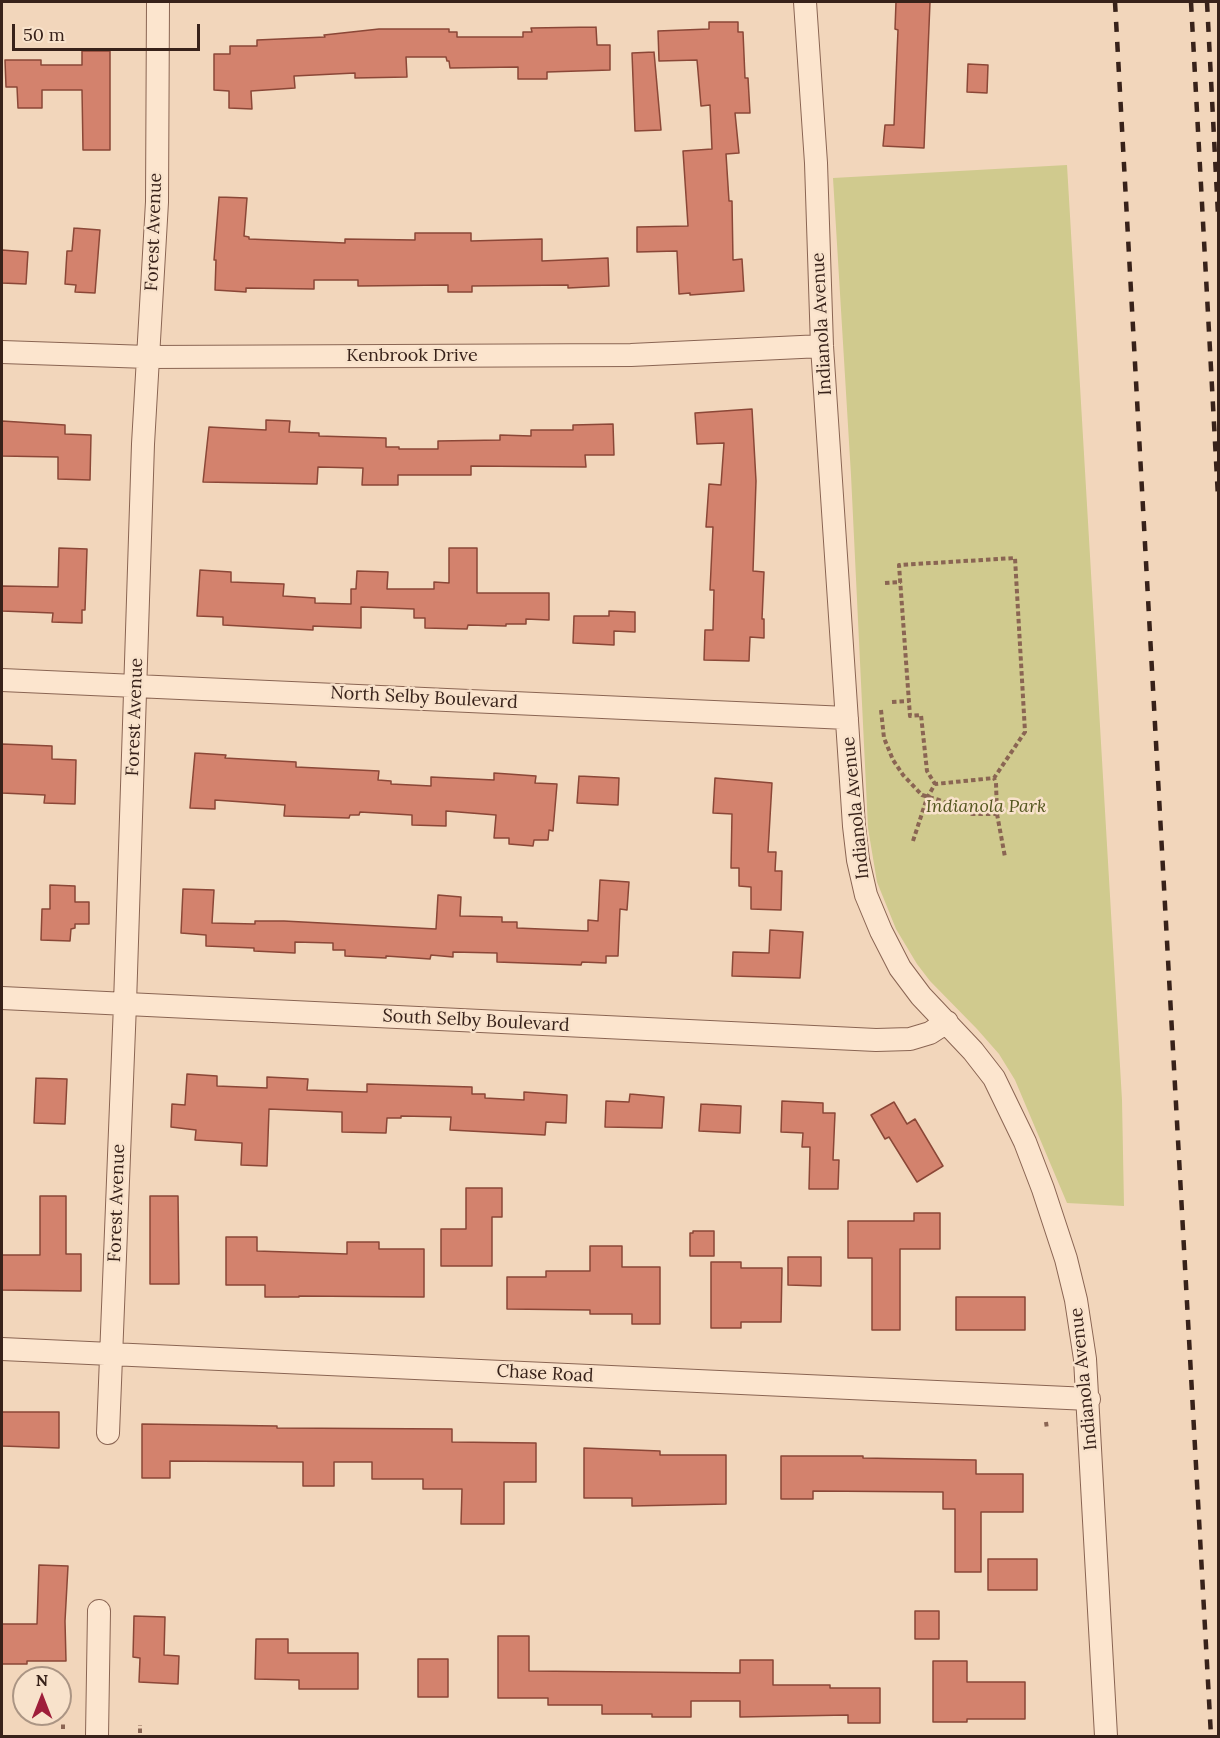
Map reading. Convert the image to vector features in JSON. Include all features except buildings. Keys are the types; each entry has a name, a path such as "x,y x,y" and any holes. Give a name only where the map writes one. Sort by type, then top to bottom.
{"street":[{"name":"Forest Avenue","path":"108,1433 125,1004 143,444 157,202 158,2"},
{"name":"Indianola Avenue","path":"805,2 816,163 822,346 854,826 866,895 880,931 900,968 921,996 973,1051 994,1078 1043,1189 1066,1259 1076,1300 1089,1399 1106,1737"},
{"name":"Kenbrook Drive","path":"2,352 148,357 631,355 822,346"},
{"name":"North Selby Boulevard","path":"2,680 847,718"},
{"name":"South Selby Boulevard","path":"2,998 876,1040 910,1039 930,1033 947,1022"},
{"name":"Chase Road","path":"2,1349 1089,1399"},
{"path":"97,1737 99,1611"}],"path":[{"path":"935,784 927,771 921,715 910,716 899,565 1015,558 1025,732 994,778"},
{"path":"885,583 901,582"},
{"path":"892,702 909,701"},
{"path":"880,710 884,738 893,760 903,775 922,795 972,814 997,813"},
{"path":"935,784 994,778"},
{"path":"994,778 997,813 1005,856"},
{"path":"913,841 927,798 935,784"},
{"path":"1046,1422 1047,1428"},
{"path":"140,1725 140,1733"}],"green space":[{"name":"Indianola Park","path":"1067,165 1122,1100 1124,1206 1067,1203 1015,1080 999,1054 930,981 896,929 877,882 868,828 851,475 833,178"}],"railway":[{"path":"1115,2 1211,1736"},
{"path":"1191,2 1218,497"},
{"path":"1207,2 1218,215"}]}
